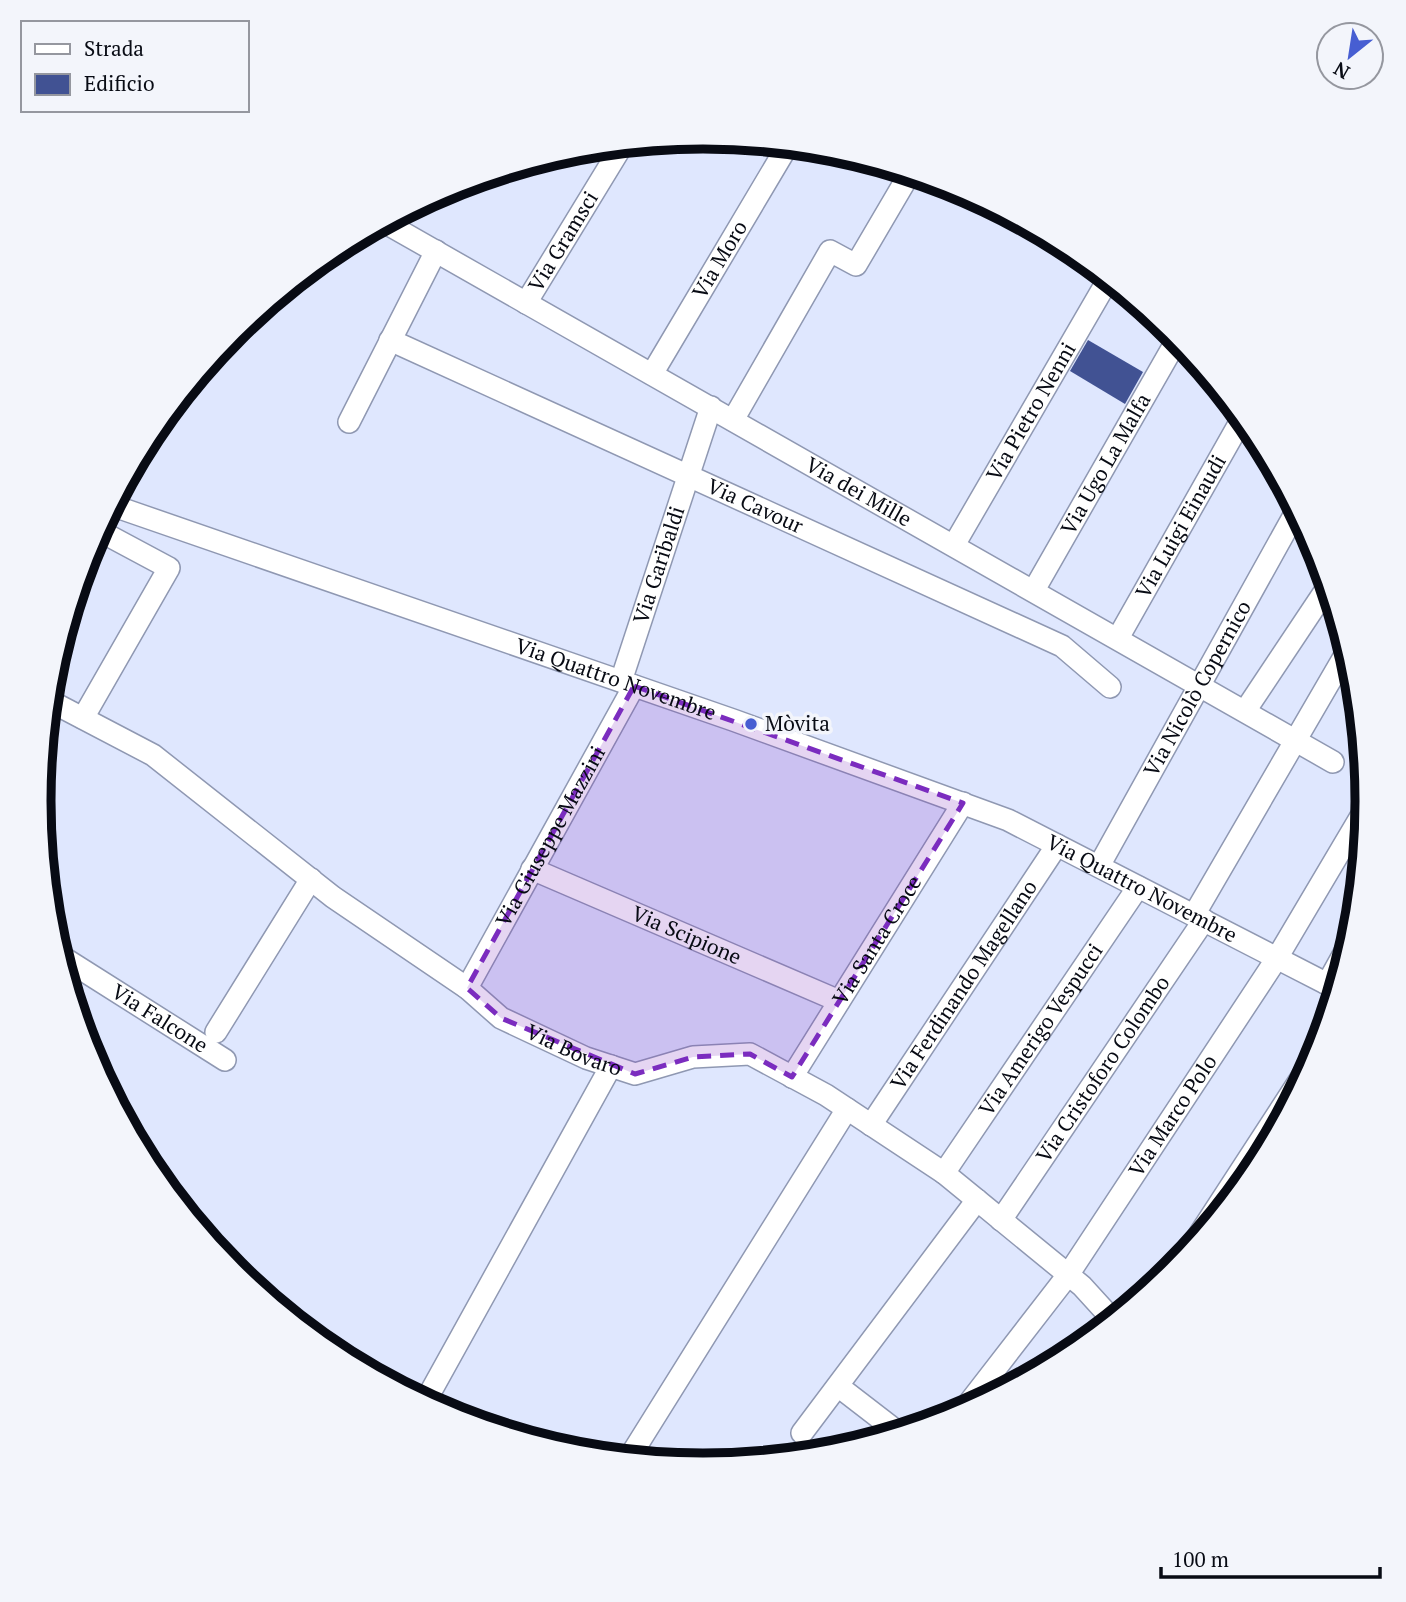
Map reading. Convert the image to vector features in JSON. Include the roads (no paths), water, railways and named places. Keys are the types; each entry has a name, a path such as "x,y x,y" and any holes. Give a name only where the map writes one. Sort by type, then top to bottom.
{"street":[{"name":"Via Gramsci","path":"526,303 617,154"},
{"name":"Via Moro","path":"652,374 783,154"},
{"path":"733,419 830,251 856,265 905,181"},
{"name":"Via dei Mille","path":"394,227 1333,762"},
{"path":"349,422 436,251"},
{"name":"Via Pietro Nenni","path":"954,545 1103,287"},
{"name":"Via Cavour","path":"390,340 1062,646 1111,687"},
{"name":"Via Ugo La Malfa","path":"1034,590 1172,349"},
{"name":"Via Garibaldi","path":"628,684 711,407"},
{"name":"Via Luigi Einaudi","path":"1118,638 1237,427"},
{"name":"Via Quattro Novembre","path":"120,508 628,684 1008,820 1329,984"},
{"name":"Via Nicolò Copernico","path":"1099,866 1291,520"},
{"path":"83,718 169,568 108,535"},
{"path":"1245,711 1322,595"},
{"name":"Via Cristoforo Colombo","path":"1001,1220 1199,918 1294,739 1340,663"},
{"name":"Via Giuseppe Mazzini","path":"467,988 628,684"},
{"name":"Via Bovaro","path":"58,705 153,755 310,879 467,988 501,1018 635,1074 693,1057 750,1054 847,1109 944,1173 1069,1275 1106,1313"},
{"name":"Via Santa Croce","path":"792,1077 963,803"},
{"name":"Via Marco Polo","path":"977,1393 1069,1275 1277,958 1354,827"},
{"name":"Via Ferdinando Magellano","path":"871,1125 1057,845"},
{"name":"Via Scipione","path":"532,869 839,1002"},
{"path":"216,1032 310,879"},
{"name":"Via Amerigo Vespucci","path":"944,1173 1138,887"},
{"name":"Via Falcone","path":"71,963 225,1060"},
{"path":"430,1393 611,1066"},
{"path":"634,1450 847,1109"},
{"path":"802,1433 977,1200"},
{"path":"838,1385 890,1426"}],"place":[{"name":"Mòvita","path":"751,724"}]}
